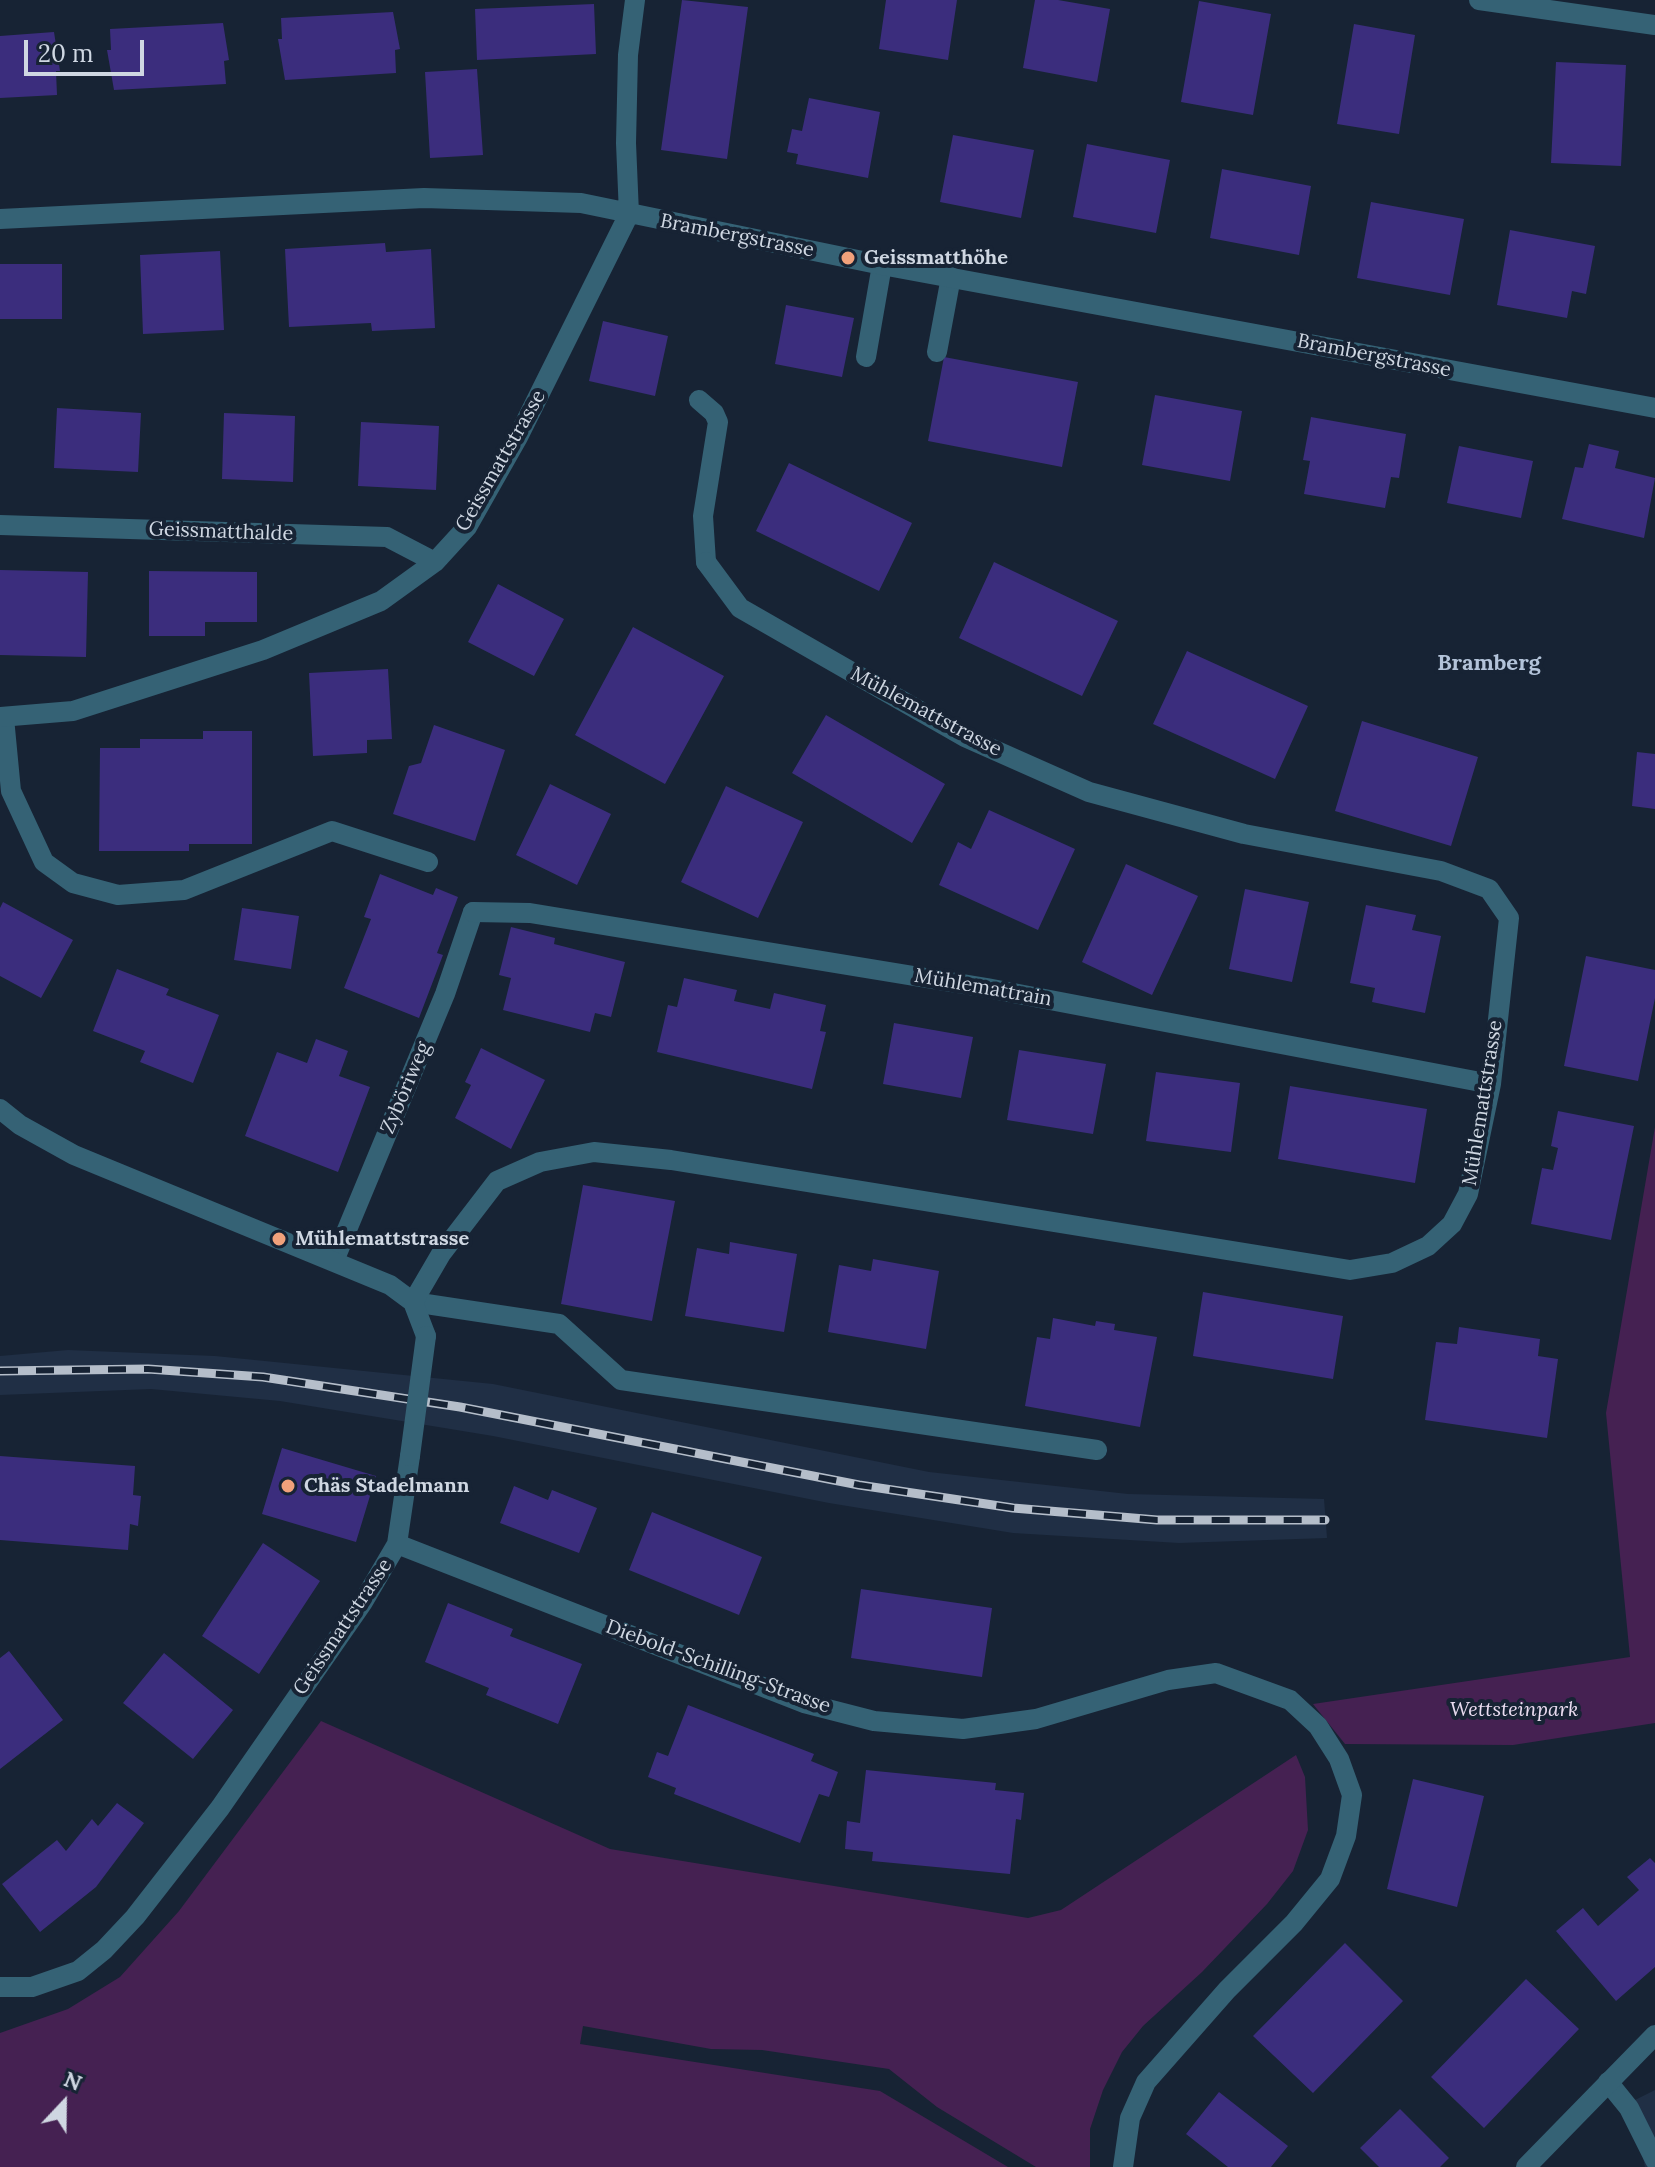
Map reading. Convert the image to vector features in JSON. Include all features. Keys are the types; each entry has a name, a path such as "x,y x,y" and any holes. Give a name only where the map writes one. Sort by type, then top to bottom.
{"street":[{"name":"Geissmattstrasse","path":"2,717 73,711 263,650 381,601 435,562 467,527 518,437 629,214 626,143 628,55 635,0"},
{"path":"1479,0 1655,25"},
{"name":"Brambergstrasse","path":"0,219 424,198 553,200 602,206 882,265 1655,408"},
{"path":"866,357 882,265"},
{"path":"937,352 951,277"},
{"name":"Mühlemattstrasse","path":"413,1302 441,1254 497,1181 519,1168 563,1155 594,1152 686,1162 1329,1268 1377,1267 1428,1246 1459,1214 1473,1180 1491,1084 1509,918 1489,889 1441,871 1244,834 1089,792 965,737 740,608 706,562 703,516 718,422 714,413 699,400"},
{"name":"Geissmatthalde","path":"0,525 387,537 435,562"},
{"path":"2,717 11,791 44,862 73,883 118,895 184,890 332,831 428,862"},
{"name":"Mühlemattrain","path":"473,912 530,913 987,988 1491,1084"},
{"name":"Zyböriweg","path":"334,1261 439,1008 473,912"},
{"path":"0,1109 20,1125 74,1155 390,1285 413,1302 559,1324 621,1380 1097,1450"},
{"name":"Geissmattstrasse","path":"0,1987 32,1987 78,1971 135,1917 220,1808 363,1602 397,1544 426,1336 413,1302"},
{"name":"Diebold-Schilling-Strasse","path":"397,1544 804,1703 874,1721 963,1729 1036,1719 1168,1680 1216,1673 1290,1700 1318,1726 1339,1759 1352,1795 1346,1836 1330,1879 1146,2082 1130,2118 1123,2167"},
{"path":"1526,2167 1655,2035"},
{"path":"1608,2082 1629,2108 1655,2160"}],"shaded area":[{"path":"68,1350 215,1356 493,1384 929,1472 1128,1494 1324,1499 1327,1538 1179,1543 1013,1533 829,1503 493,1436 280,1401 151,1389 0,1395 0,1356"},
{"path":"1655,2090 1655,2167 1645,2167 1631,2102"}],"green space":[{"name":"Wettsteinpark","path":"1655,1127 1655,1723 1513,1745 1345,1744 1313,1704 1630,1657 1606,1413"},
{"path":"321,1721 610,1849 1028,1918 1061,1910 1296,1755 1305,1777 1308,1830 1293,1871 1267,1904 1202,1972 1143,2026 1122,2052 1103,2090 1090,2129 1090,2167 1036,2167 937,2107 889,2069 762,2050 711,2049 583,2026 580,2044 880,2091 1008,2167 0,2167 0,2033 68,2009 120,1977 179,1911"}],"building":[{"path":"682,0 748,7 727,159 661,150"},
{"path":"886,0 957,0 948,60 879,49"},
{"path":"1035,0 1058,0 1110,9 1097,82 1023,68"},
{"path":"1199,1 1271,14 1253,115 1181,102"},
{"path":"594,4 596,54 477,60 475,9"},
{"path":"393,12 400,49 395,50 396,73 285,80 278,39 282,39 281,18"},
{"path":"223,23 229,60 224,61 226,84 114,90 107,50 111,50 110,29"},
{"path":"1354,24 1415,35 1399,134 1337,124"},
{"path":"54,32 60,71 56,71 57,95 0,98 0,36"},
{"path":"1556,62 1626,65 1621,166 1551,163"},
{"path":"477,69 483,155 430,158 425,72"},
{"path":"809,98 880,112 868,178 796,164 798,154 787,152 792,129 802,131"},
{"path":"953,135 1034,150 1021,218 940,202"},
{"path":"1087,144 1170,160 1156,233 1073,217"},
{"path":"1222,169 1311,186 1299,255 1210,238"},
{"path":"1371,202 1464,219 1450,295 1357,278"},
{"path":"1510,230 1595,246 1586,294 1572,291 1567,318 1497,305"},
{"path":"385,243 386,252 431,249 435,328 372,331 371,323 289,327 285,249"},
{"path":"220,251 224,330 143,334 140,255"},
{"path":"0,264 62,264 62,319 0,319"},
{"path":"786,305 854,318 842,377 775,364"},
{"path":"603,321 668,336 655,396 589,381"},
{"path":"944,357 1078,382 1062,467 928,441"},
{"path":"1155,395 1242,411 1230,481 1142,465"},
{"path":"57,408 141,413 138,472 54,468"},
{"path":"224,413 295,416 293,482 222,479"},
{"path":"1311,417 1406,434 1399,478 1391,477 1385,508 1304,494 1310,461 1303,460"},
{"path":"361,422 439,426 436,490 358,486"},
{"path":"1589,444 1619,451 1615,468 1655,478 1644,538 1562,519 1575,467 1583,468"},
{"path":"1459,446 1533,461 1521,518 1447,503"},
{"path":"789,463 912,523 879,591 756,531"},
{"path":"994,562 1118,621 1082,696 959,638"},
{"path":"0,570 88,572 86,657 0,655"},
{"path":"149,571 257,572 257,622 205,622 205,636 149,636"},
{"path":"498,584 564,619 534,676 468,642"},
{"path":"633,627 724,676 665,784 575,735"},
{"path":"1187,651 1308,706 1275,779 1153,724"},
{"path":"388,669 392,739 367,740 367,753 313,756 309,673"},
{"path":"826,715 945,784 912,843 792,773"},
{"path":"1362,721 1478,757 1451,846 1335,811"},
{"path":"434,725 505,750 475,841 393,814 409,766 421,763"},
{"path":"203,731 252,731 252,844 189,844 189,851 99,851 100,748 140,748 140,739 203,739"},
{"path":"1637,752 1655,754 1655,809 1632,806"},
{"path":"550,784 611,814 577,885 516,855"},
{"path":"726,786 803,822 758,918 681,882"},
{"path":"989,810 1075,849 1038,930 939,885 958,842 971,849"},
{"path":"1126,864 1198,896 1152,995 1082,962"},
{"path":"380,874 433,895 436,888 458,897 437,953 443,955 419,1018 344,988 371,919 364,917"},
{"path":"1245,889 1309,902 1292,982 1229,969"},
{"path":"3,902 73,940 41,998 0,976 0,908"},
{"path":"1366,905 1416,915 1412,930 1441,936 1425,1013 1372,1002 1375,988 1350,983"},
{"path":"242,908 299,916 291,969 234,960"},
{"path":"511,927 555,938 554,944 625,962 611,1017 595,1013 590,1032 503,1010 511,978 499,975"},
{"path":"1586,956 1655,970 1655,998 1638,1081 1564,1066"},
{"path":"117,969 169,989 166,995 219,1015 193,1083 140,1062 145,1051 93,1031"},
{"path":"684,978 737,990 734,1001 770,1009 774,993 826,1005 820,1031 826,1032 812,1089 657,1052 668,1005 677,1007"},
{"path":"894,1023 973,1037 961,1098 883,1084"},
{"path":"316,1039 348,1051 339,1076 370,1087 338,1172 245,1136 277,1052 307,1063"},
{"path":"481,1048 545,1080 511,1149 455,1118 471,1085 465,1082"},
{"path":"1019,1050 1106,1064 1093,1134 1007,1120"},
{"path":"1156,1072 1240,1083 1231,1152 1146,1141"},
{"path":"1290,1086 1427,1109 1415,1183 1278,1159"},
{"path":"1558,1111 1634,1126 1611,1240 1531,1224 1542,1168 1553,1170 1558,1148 1551,1146"},
{"path":"583,1185 675,1201 652,1321 561,1304"},
{"path":"730,1242 797,1254 784,1332 685,1316 697,1248 729,1254"},
{"path":"873,1259 939,1271 926,1349 828,1332 839,1265 871,1271"},
{"path":"1203,1292 1343,1316 1333,1379 1193,1356"},
{"path":"1053,1318 1095,1326 1096,1321 1115,1324 1114,1330 1157,1337 1140,1427 1025,1406 1037,1337 1050,1339"},
{"path":"1459,1327 1540,1339 1538,1356 1558,1359 1547,1438 1425,1420 1436,1342 1457,1344"},
{"path":"282,1448 376,1476 356,1542 262,1514"},
{"path":"0,1456 135,1466 133,1495 141,1496 138,1526 130,1524 128,1550 0,1540"},
{"path":"514,1486 548,1500 552,1490 597,1508 579,1553 500,1523"},
{"path":"652,1512 762,1557 739,1615 629,1570"},
{"path":"263,1543 320,1581 259,1674 202,1636"},
{"path":"861,1589 992,1608 982,1677 851,1658"},
{"path":"448,1603 513,1629 510,1636 582,1664 558,1724 486,1695 489,1688 425,1662"},
{"path":"9,1651 63,1720 0,1769 0,1658"},
{"path":"164,1653 233,1710 193,1759 123,1703"},
{"path":"688,1705 814,1754 811,1761 838,1772 829,1797 819,1794 800,1843 674,1794 676,1788 648,1777 657,1752 668,1756"},
{"path":"866,1770 996,1783 995,1790 1024,1793 1021,1820 1016,1819 1010,1874 872,1861 873,1852 845,1849 847,1821 860,1823"},
{"path":"1413,1779 1484,1796 1457,1907 1387,1889"},
{"path":"117,1803 144,1823 96,1887 40,1932 2,1884 57,1840 66,1851 92,1819 98,1826"},
{"path":"1650,1858 1655,1863 1655,1967 1616,2001 1556,1931 1583,1908 1598,1926 1639,1890 1627,1877"},
{"path":"1345,1943 1403,2001 1313,2093 1253,2036"},
{"path":"1526,1979 1579,2029 1484,2128 1431,2077"},
{"path":"1219,2092 1288,2146 1271,2167 1228,2167 1186,2134"},
{"path":"1400,2109 1449,2158 1440,2167 1379,2167 1360,2148"}],"railway":[{"path":"0,1371 148,1369 263,1377 460,1407 859,1485 1013,1508 1157,1520 1325,1520"}],"place":[{"name":"Geissmatthöhe","path":"848,258"},
{"name":"Mühlemattstrasse","path":"279,1239"},
{"name":"Chäs Stadelmann","path":"288,1486"}],"district":[{"name":"Bramberg","path":"1489,664"}]}
